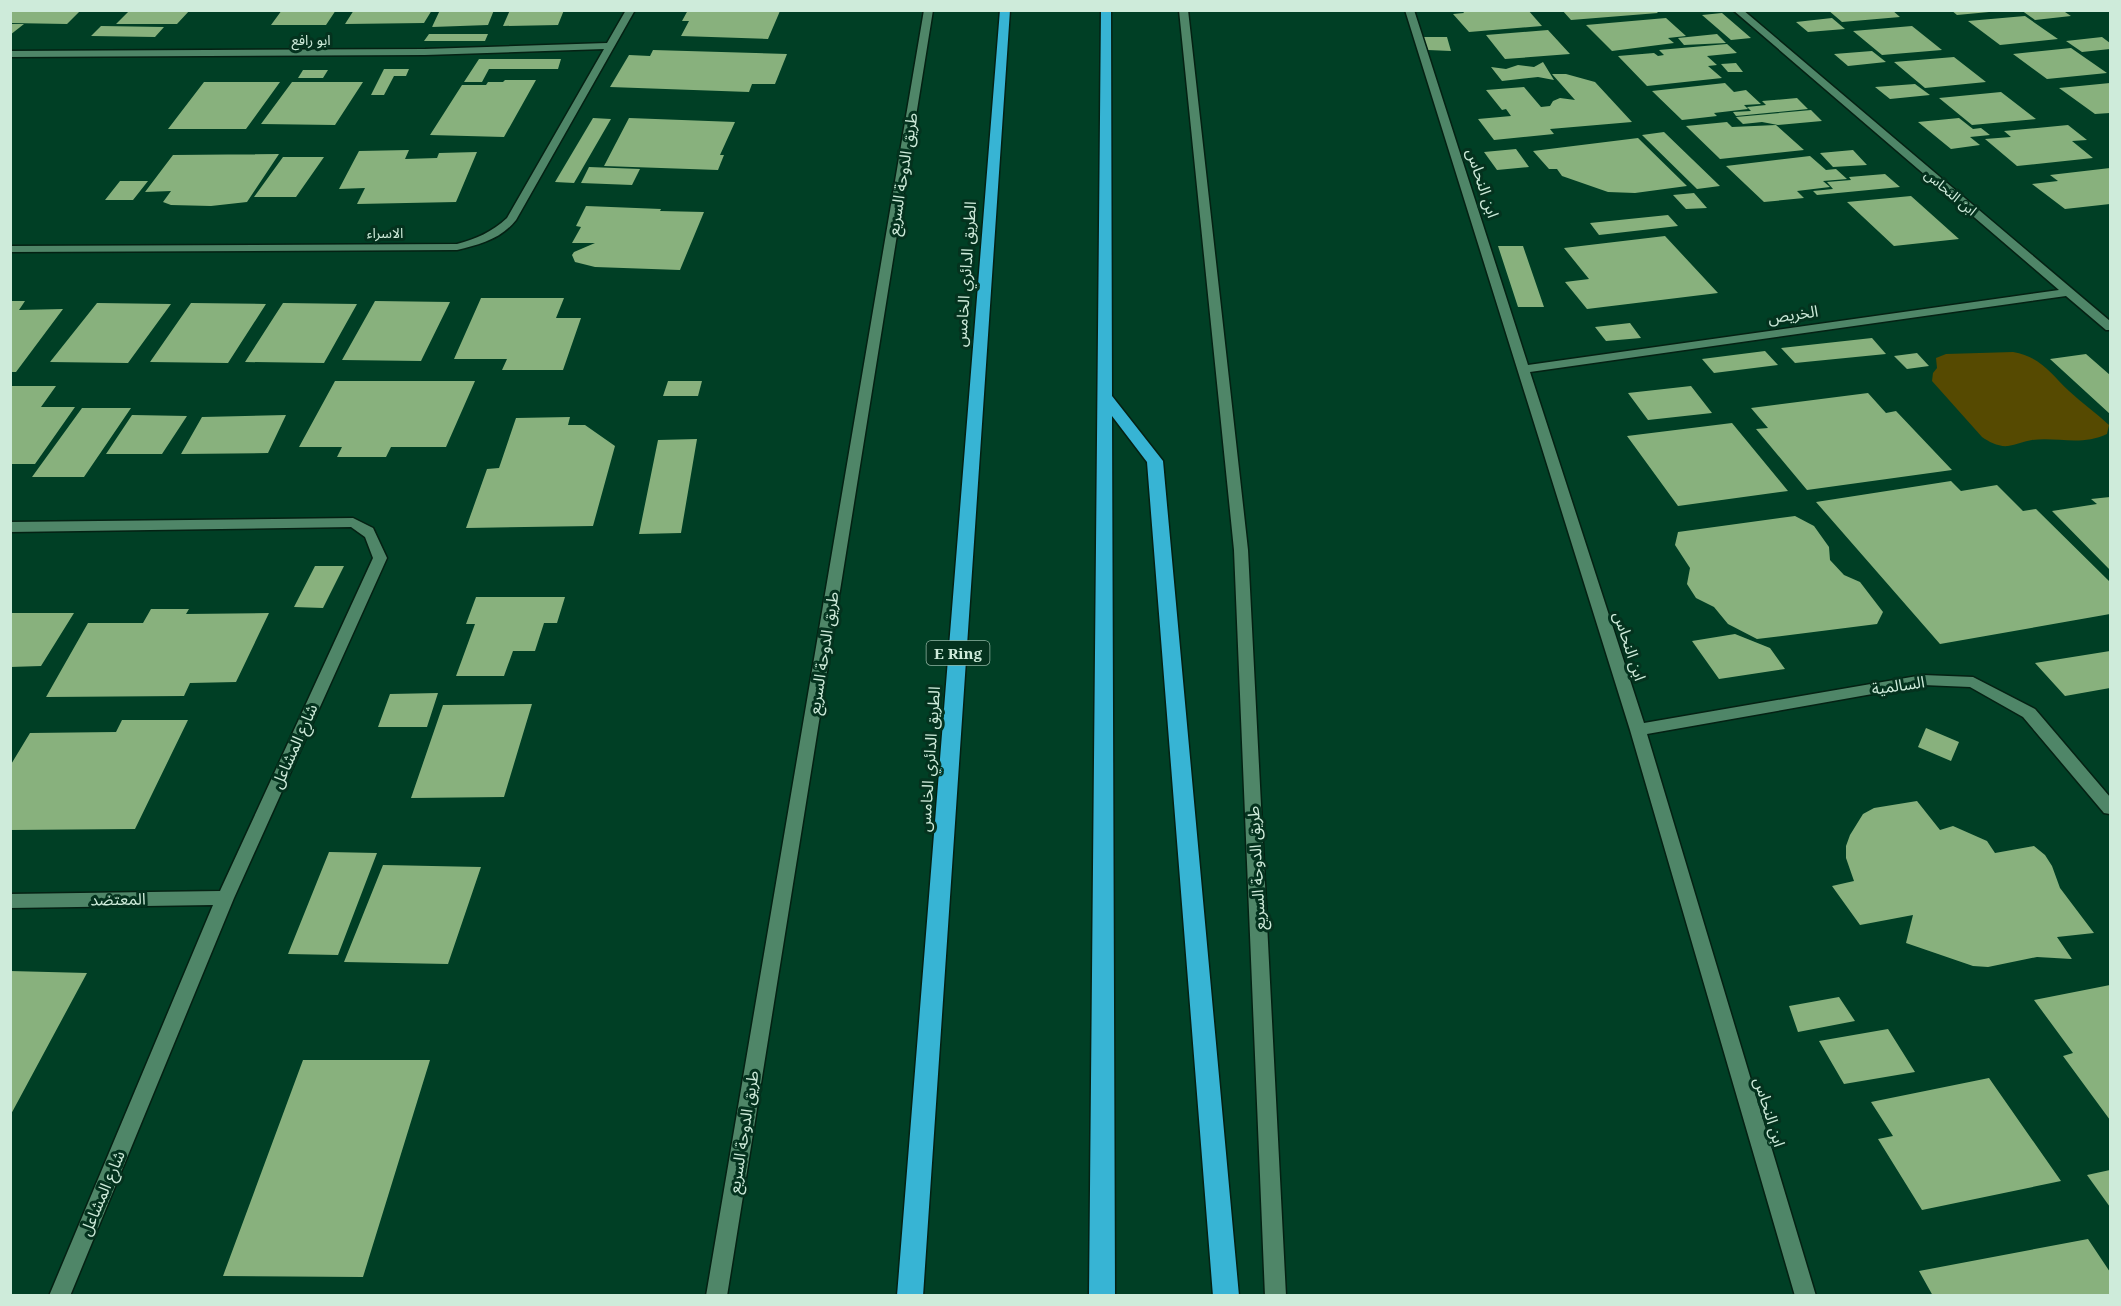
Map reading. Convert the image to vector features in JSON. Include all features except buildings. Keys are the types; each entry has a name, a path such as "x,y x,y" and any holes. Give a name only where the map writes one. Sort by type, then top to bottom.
{"highway":[{"name":"الطريق الدائري الخامس","path":"910,1296 1005,10"},
{"path":"1102,1296 1106,10"},
{"path":"1104,395 1155,461 1226,1296"}],"street":[{"name":"الاسراء","path":"10,249 458,247 476,243 497,232 511,220 631,10"},
{"name":"طريق الدوحة السريع","path":"716,1296 929,10"},
{"name":"طريق الدوحة السريع","path":"1183,10 1241,550 1276,1296"},
{"name":"ابن النحاس","path":"1409,10 1638,730 1806,1296"},
{"name":"ابن النحاس","path":"1737,10 2110,327"},
{"name":"ابو رافع","path":"10,54 413,52 611,46"},
{"name":"الخريص","path":"1523,369 2068,292"},
{"name":"شارع المشاعل","path":"10,527 352,522 364,526 372,533 380,558 225,898 58,1296"},
{"name":"السالمية","path":"1638,730 1923,680 1973,682 2029,713 2110,808"},
{"name":"المعتضد","path":"10,901 225,898"}],"shaded area":[{"path":"2013,352 2023,354 2044,367 2109,425 2107,434 2088,440 2042,439 2008,446 1998,445 1982,437 1932,381 1933,373 1937,368 1936,358 1946,354"}]}
